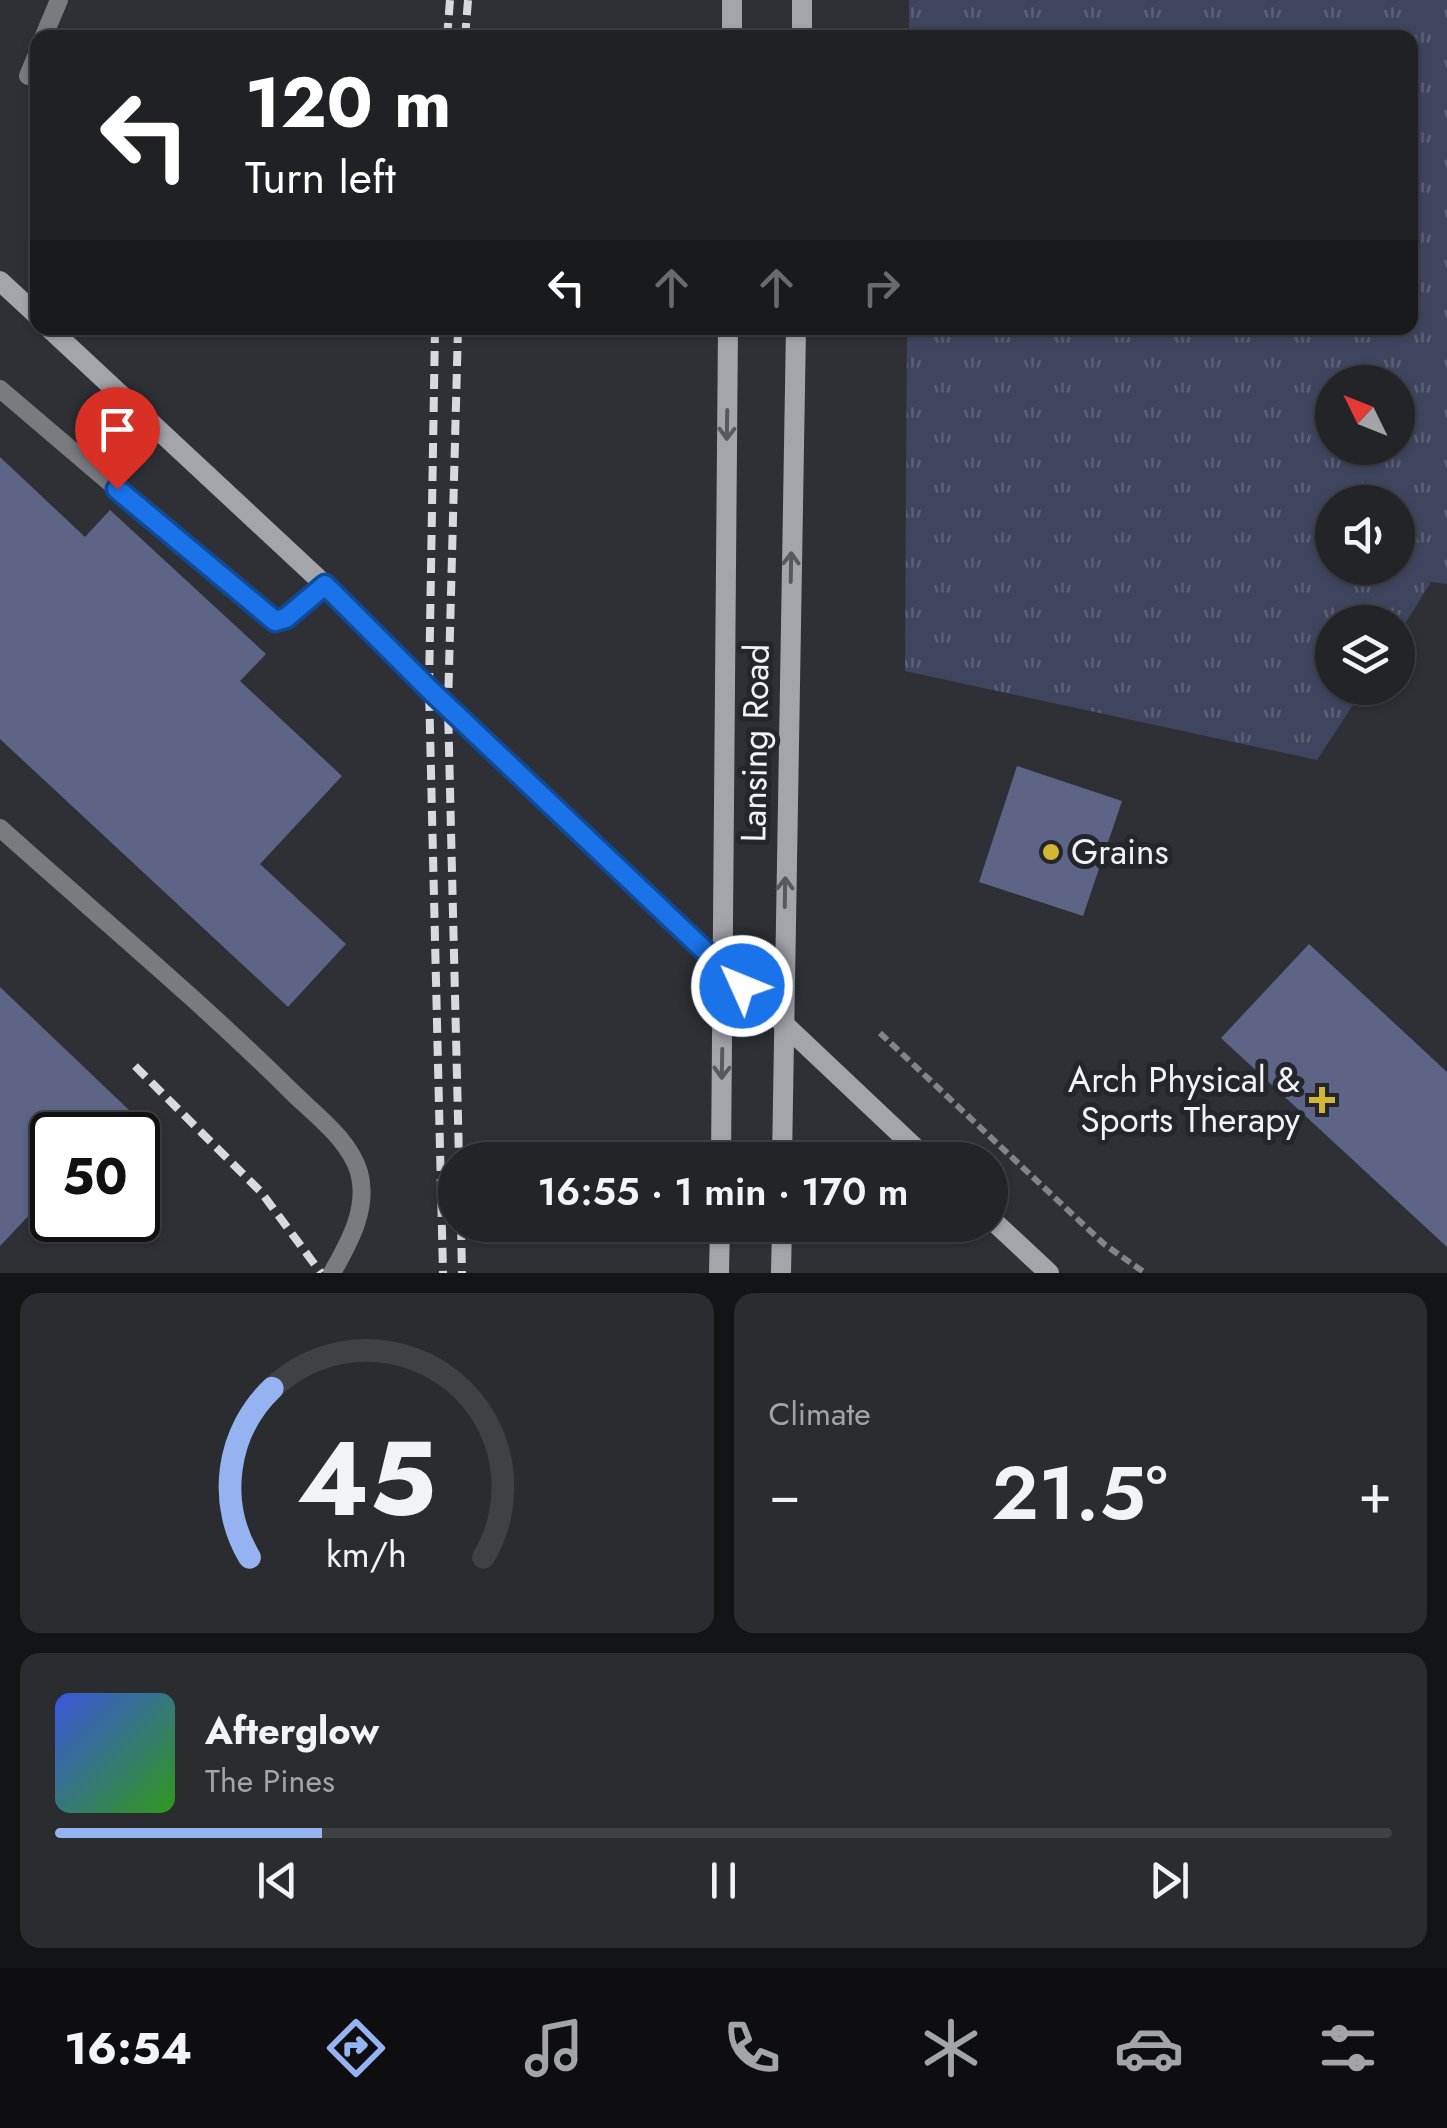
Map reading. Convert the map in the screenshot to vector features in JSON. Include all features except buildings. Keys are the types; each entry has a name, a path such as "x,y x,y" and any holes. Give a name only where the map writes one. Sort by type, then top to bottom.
{"main road":[{"path":"732,0 732,30"},
{"path":"802,0 802,30"},
{"path":"0,281 30,309"},
{"path":"57,335 325,585 429,689 909,1142"},
{"name":"Lansing Road","path":"720,1142 728,335"},
{"name":"Lansing Road","path":"782,1142 796,335"},
{"path":"1008,1235 1048,1273"},
{"path":"719,1273 720,1242"},
{"path":"782,1242 782,1273"}],"lane":[{"path":"46,30 59,0"},
{"path":"28,76 30,71"},
{"path":"0,389 275,621 286,618 325,585"},
{"path":"0,828 258,1058 340,1140 359,1171 362,1198 354,1234 332,1273"}],"path":[{"path":"880,1033 1104,1244 1144,1273"}],"green space":[{"path":"909,0 1447,0 1447,584 1431,582 1415,608 1315,605 1315,705 1353,705 1317,760 905,671 907,335 1418,335 1418,30 909,30"}],"railway":[{"path":"448,30 450,0"},
{"path":"466,30 468,0"},
{"path":"435,335 429,689 443,1273"},
{"path":"458,335 448,707 459,1142"},
{"path":"135,1066 261,1192 321,1273"},
{"path":"461,1242 462,1273"}],"place":[{"name":"Grains","path":"1051,852"},
{"name":"Arch Physical & Sports Therapy","path":"1322,1100"}],"route":[{"path":"117,489 275,621 286,618 325,585 742,986"}]}
